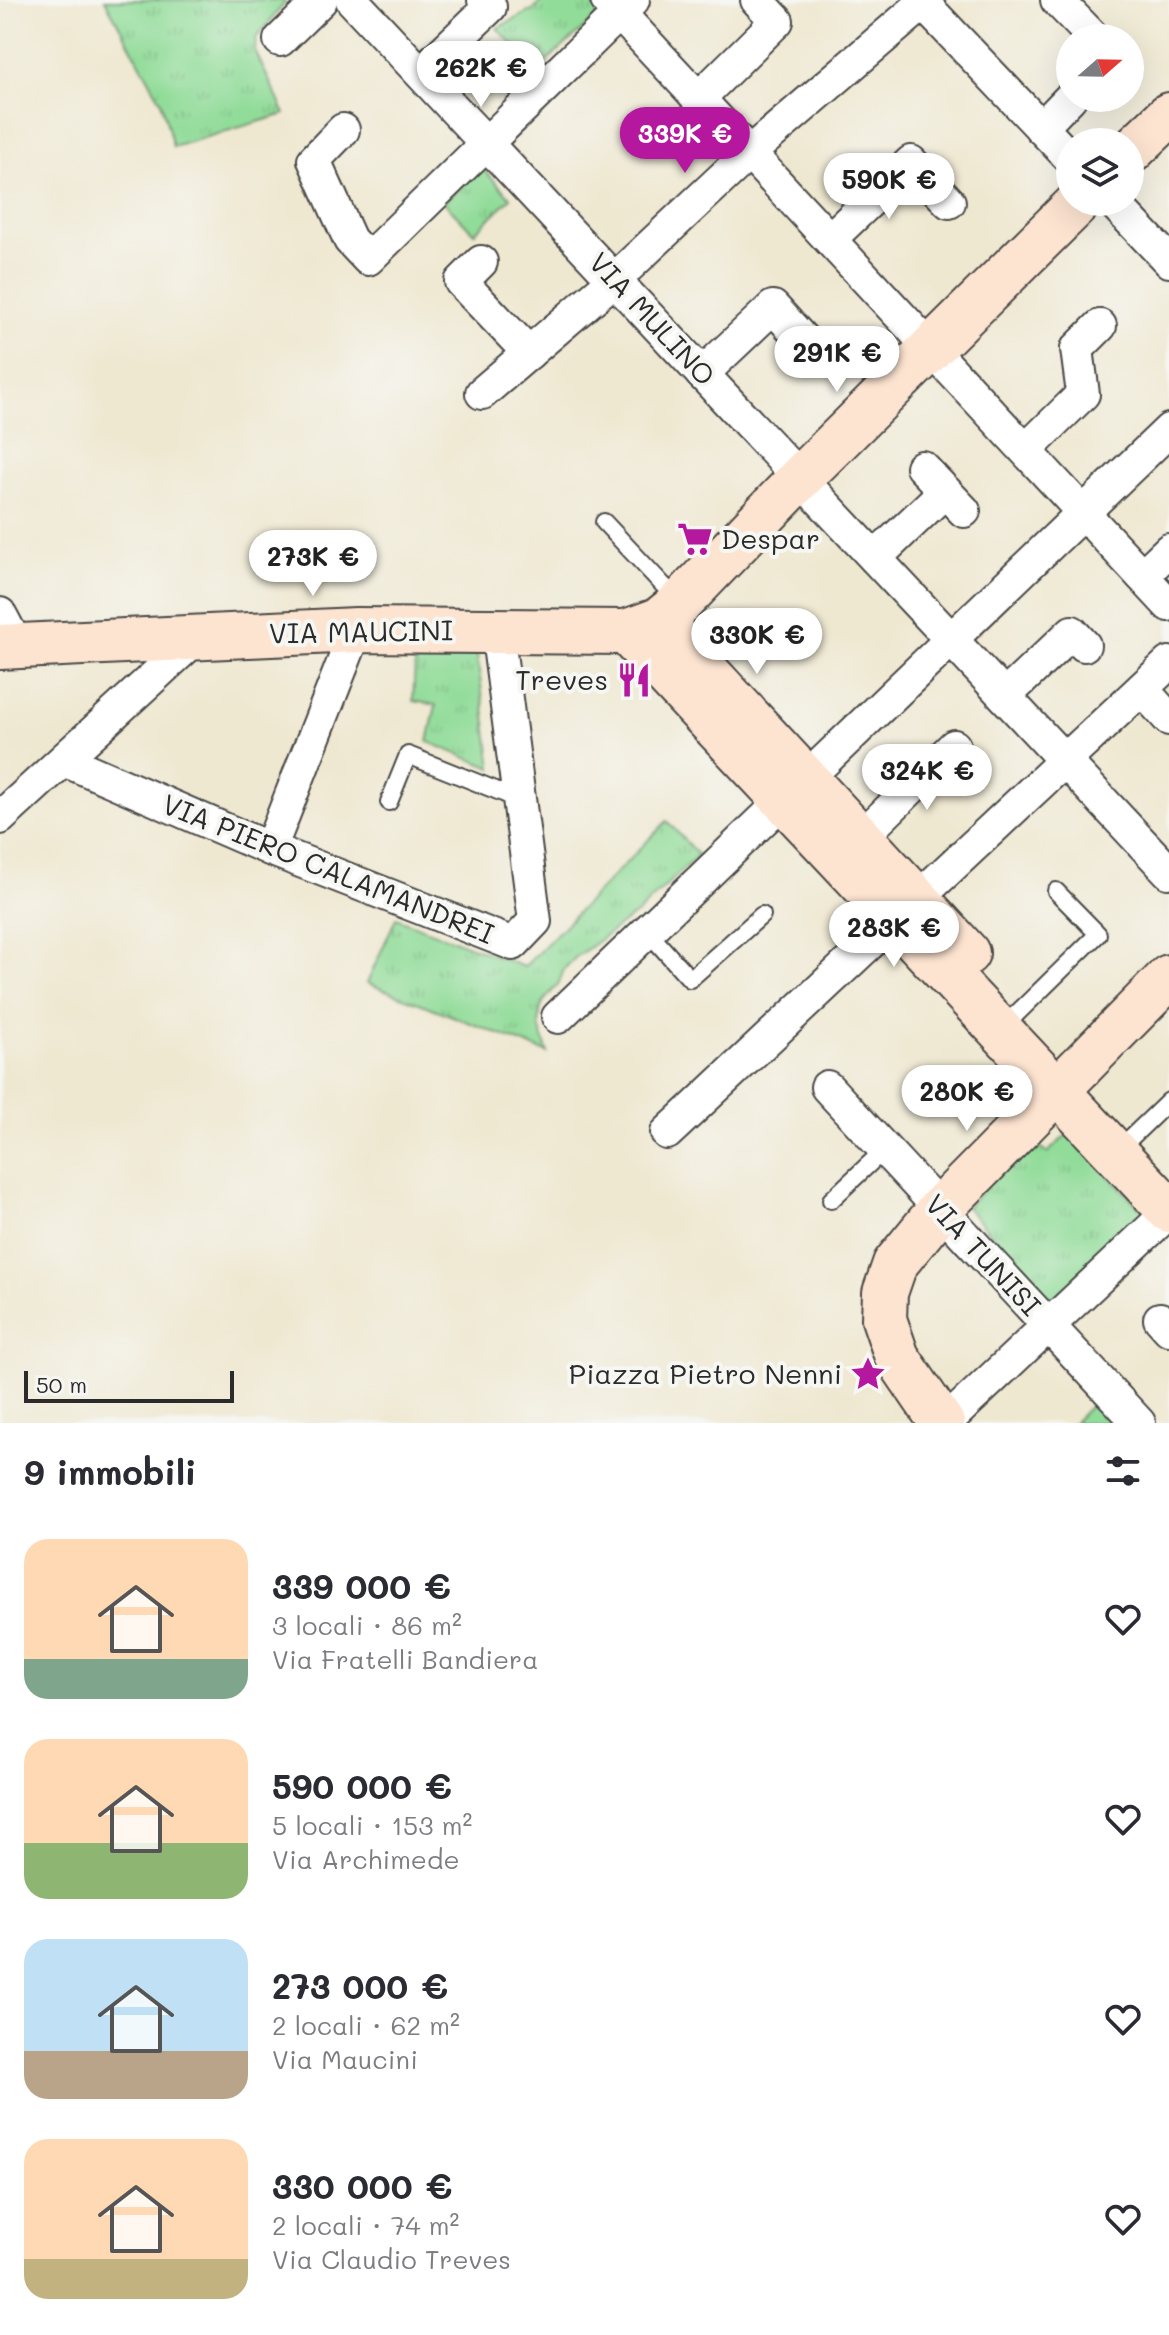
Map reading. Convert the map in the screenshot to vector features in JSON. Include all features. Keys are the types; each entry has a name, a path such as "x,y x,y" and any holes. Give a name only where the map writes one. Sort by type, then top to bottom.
{"street":[{"path":"280,40 321,0"},
{"name":"VIA MULINO","path":"352,0 1065,761 1166,863"},
{"path":"421,73 490,7 484,0"},
{"path":"699,98 777,21 757,0"},
{"path":"1057,0 1080,24"},
{"path":"482,393 615,279 749,153 923,1 1056,144"},
{"path":"343,130 314,160 350,240 368,259 487,143 620,5 749,153 1169,605"},
{"path":"1041,128 1056,112"},
{"path":"1144,139 1169,115"},
{"path":"830,239 911,162 949,202"},
{"path":"655,618 1065,216"},
{"path":"1126,216 1169,261"},
{"path":"481,262 461,282 529,353"},
{"path":"702,374 773,307 805,342"},
{"path":"1026,450 1083,394 1077,349 1100,326"},
{"path":"558,1017 1169,430"},
{"path":"875,558 954,501 922,467"},
{"path":"1142,576 1169,550"},
{"path":"655,618 689,653 794,789"},
{"path":"655,618 794,789 906,910 1066,1080 1125,1144 1169,1211 953,1415 897,1357 884,1319 885,1293 895,1264 940,1209 1066,1080 1169,977"},
{"name":"VIA MAUCINI","path":"6,636 196,638 356,630 497,630 655,618"},
{"path":"270,849 356,630"},
{"name":"VIA PIERO CALAMANDREI","path":"64,760 270,849 513,944 535,921 497,630"},
{"path":"1005,696 1072,632 1084,645"},
{"path":"689,653 746,633 795,634"},
{"path":"0,818 196,638"},
{"path":"667,1133 1169,663"},
{"path":"1142,689 1169,719"},
{"path":"850,849 954,746"},
{"name":"VIA TUNISI","path":"827,1087 1139,1423"},
{"path":"1125,1144 1169,1170"}],"lane":[{"path":"604,522 655,618"},
{"path":"389,802 408,755 518,799"},
{"path":"1010,1021 1098,934 1056,891"},
{"path":"647,931 690,979 762,915"},
{"path":"1125,1144 1169,1101"},
{"path":"831,1200 885,1149"}],"green space":[{"path":"105,0 283,0 285,3 256,38 255,51 285,114 173,147 161,101"},
{"path":"543,0 590,0 601,13 537,70 497,28 533,10"},
{"path":"481,167 511,198 474,233 444,202"},
{"path":"416,644 476,647 492,768 428,742 436,705 413,701"},
{"path":"667,821 698,855 640,911 564,969 559,983 543,1002 540,1012 539,1026 548,1053 367,983 396,918 524,967"},
{"path":"1068,1134 1148,1216 1054,1304 966,1207 1034,1140 1047,1153"},
{"path":"1097,1399 1120,1423 1073,1423"}],"place":[{"name":"Despar","path":"695,539"},
{"name":"Treves","path":"634,680"},
{"name":"Piazza Pietro Nenni","path":"868,1374"}]}
